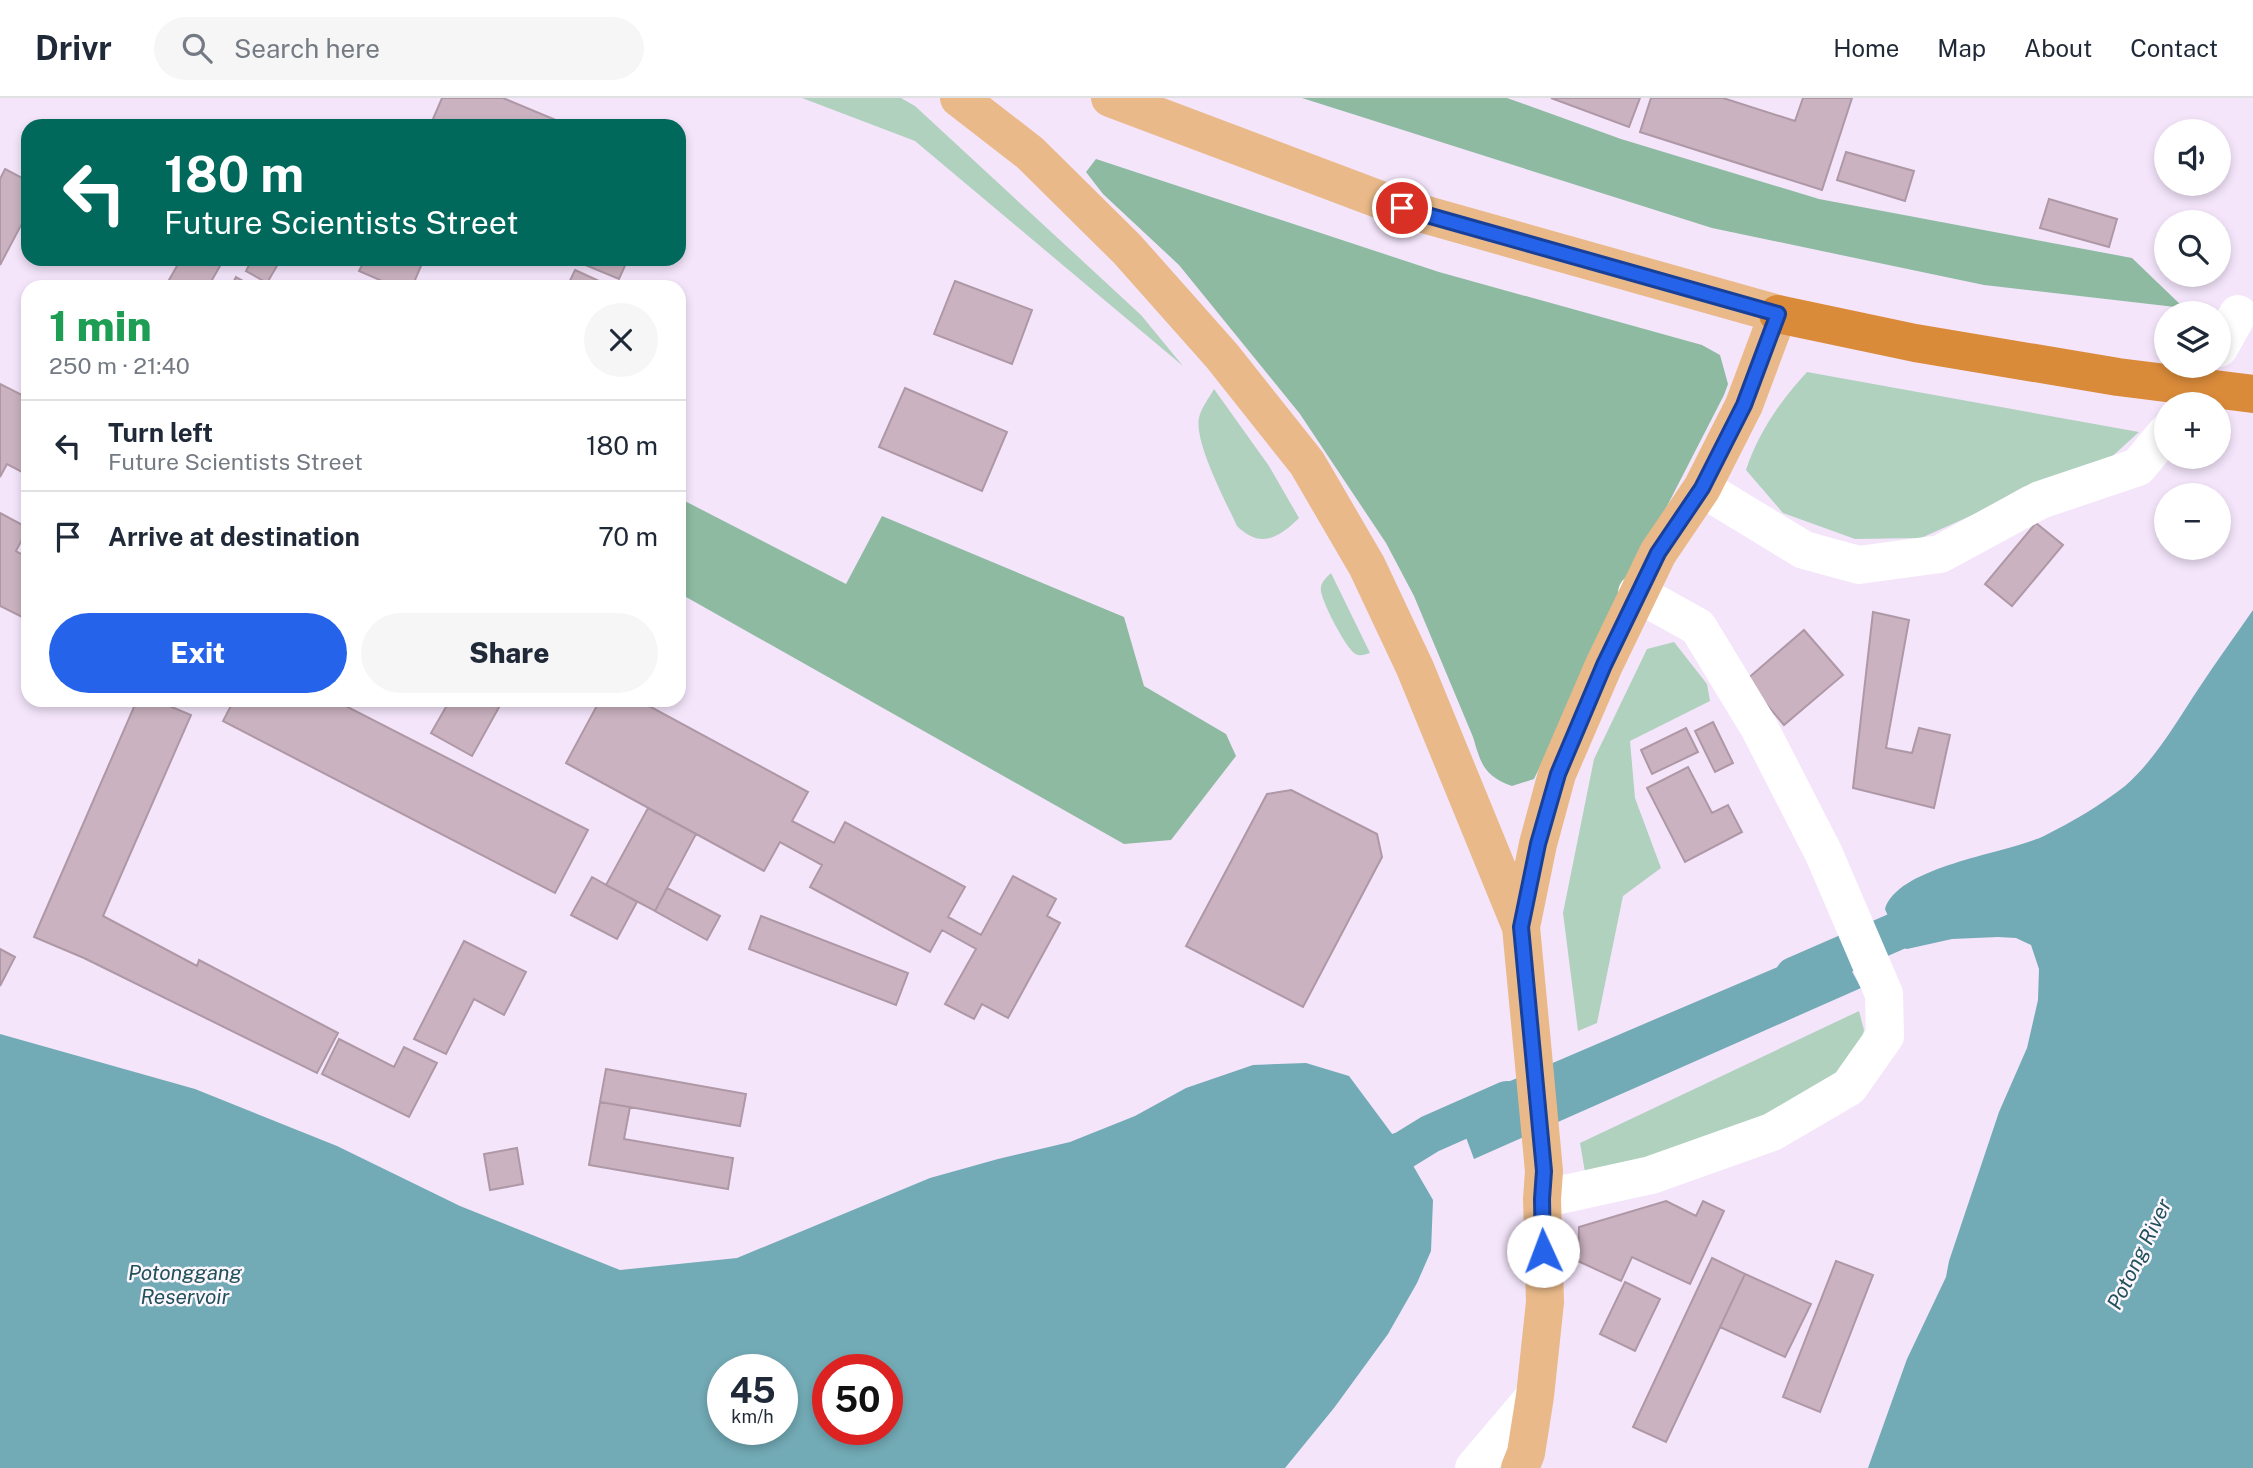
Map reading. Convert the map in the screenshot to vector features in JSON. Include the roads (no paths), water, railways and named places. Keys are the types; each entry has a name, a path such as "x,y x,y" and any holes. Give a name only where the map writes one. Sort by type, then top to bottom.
{"highway":[{"path":"1778,314 1915,343 2119,377 2253,394"}],"main road":[{"path":"959,98 1030,153 1127,249 1222,356 1307,463 1367,566 1415,668 1521,927 1543,1185 1545,1302 1535,1396 1526,1453 1520,1468"},
{"path":"1110,98 1402,208 1778,314 1744,405 1702,488 1658,553 1637,593 1558,774 1538,844 1521,927"}],"lane":[{"path":"2231,327 2238,314"},
{"path":"1702,488 1804,550 1859,565 1940,554 2040,500 2138,467 2154,448"},
{"path":"1543,1185 1651,1175 1772,1132 1849,1087 1885,1036 1884,994 1824,854 1760,729 1698,627 1637,593"},
{"path":"1474,1468 1535,1396"}],"water":[{"name":"Potong River","path":"2253,610 2253,1468 1868,1468 1907,1359 1946,1277 1999,1112 2027,1048 2038,1000 2039,969 2031,945 2016,938 1952,939 1907,949 1901,947 1885,909 1894,894 1910,882 1955,863 2044,836 2086,813 2125,786 2165,740"},
{"path":"1836,942 1861,988 1474,1159 1454,1105"},
{"name":"Potonggang Reservoir","path":"0,1034 195,1089 337,1146 460,1206 620,1270 737,1258 930,1178 1070,1142 1135,1116 1186,1088 1253,1065 1306,1063 1349,1076 1404,1150 1433,1200 1431,1251 1417,1283 1388,1334 1334,1408 1285,1468 0,1468"}],"waterway":[{"path":"1794,976 1941,912"},
{"path":"1355,1167 1404,1150 1430,1134 1507,1100"}]}
